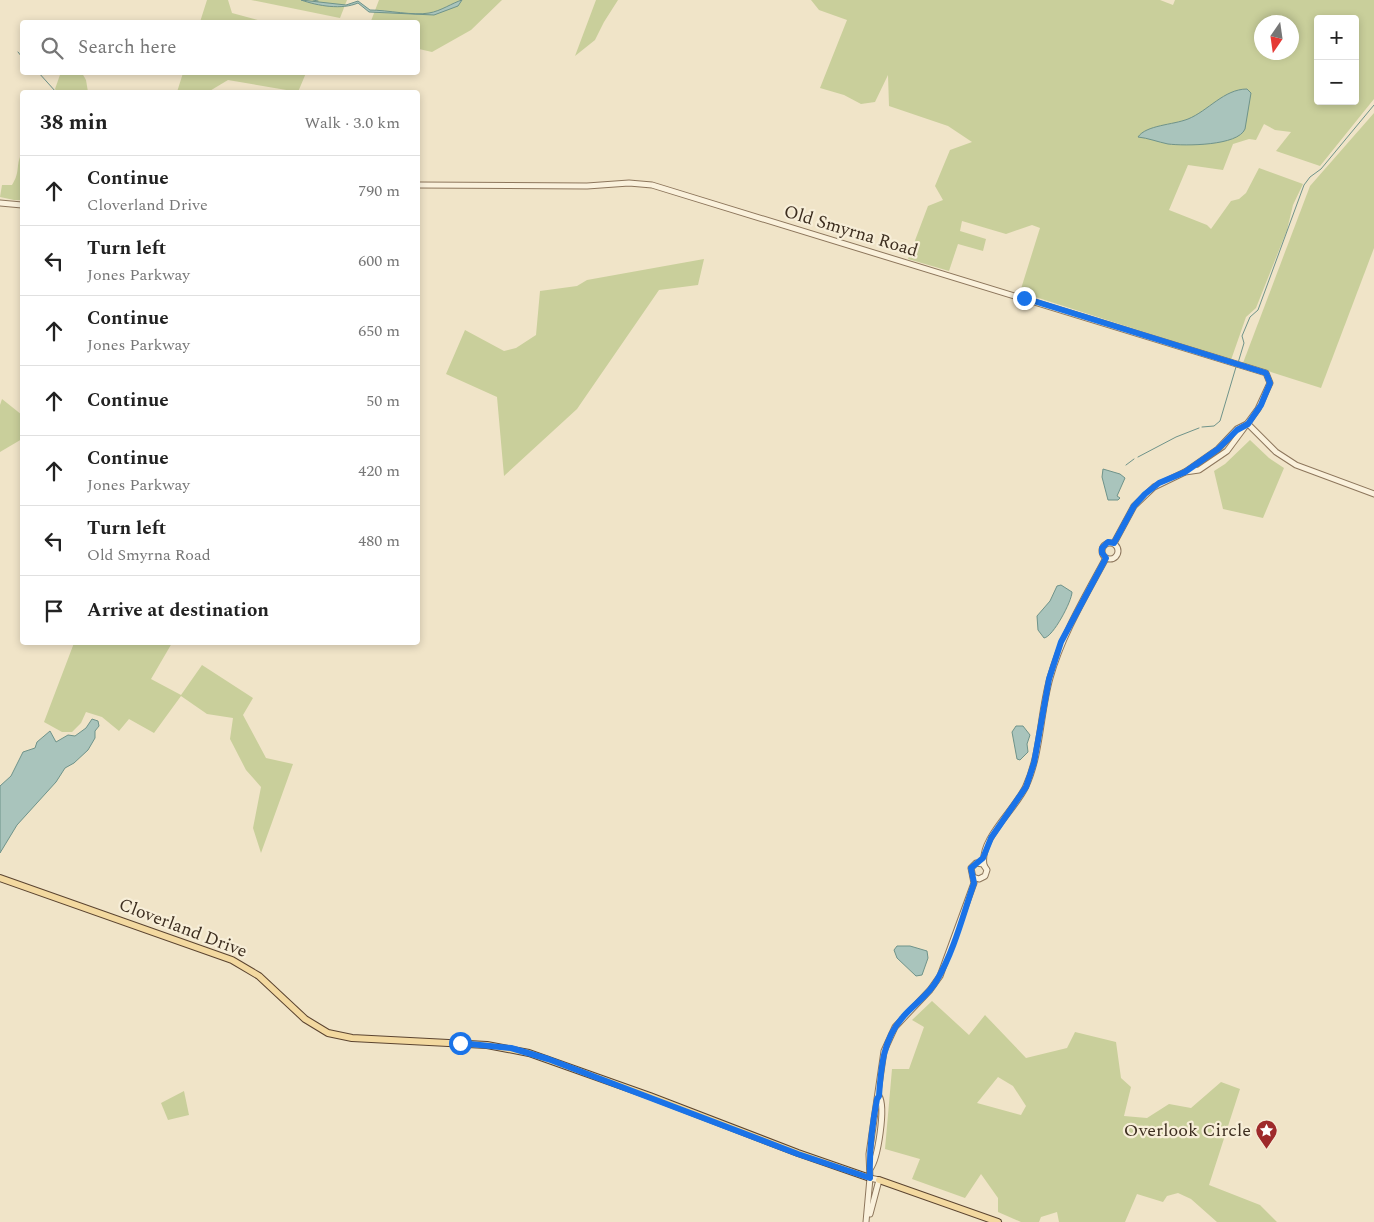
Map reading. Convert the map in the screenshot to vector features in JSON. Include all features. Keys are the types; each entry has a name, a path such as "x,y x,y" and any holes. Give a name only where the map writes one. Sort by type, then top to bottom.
{"main road":[{"name":"Cloverland Drive","path":"0,878 232,960 263,979 311,1024 330,1034 352,1038 487,1045 529,1053 649,1096 798,1154 870,1178"},
{"path":"879,1180 998,1222"}],"street":[{"name":"Old Smyrna Road","path":"420,185 588,186 629,183 652,185 1266,373 1270,383 1261,405 1248,424"},
{"path":"0,203 20,205"},
{"path":"1114,543 1134,506 1145,494 1159,483 1185,472 1199,470 1220,457 1248,424 1276,452 1296,465 1374,494"},
{"path":"1108,542 1114,543 1119,550 1118,555 1113,558 1106,558 1102,553 1104,545 1108,542"},
{"path":"866,1222 872,1133 879,1096 882,1061 890,1037 903,1017 930,990 940,976 974,880 971,868 982,862 991,838 1026,787 1034,763 1048,684 1061,642 1106,558"},
{"path":"974,880 987,873 982,862"},
{"path":"866,1222 879,1180 870,1178"}],"green space":[{"path":"207,0 228,0 232,13 258,20 201,20"},
{"path":"251,0 347,0 340,18"},
{"path":"379,0 502,0 471,30 432,52 420,49 420,20 371,20"},
{"path":"596,0 618,0 595,40 575,56"},
{"path":"811,0 1160,0 1173,5 1175,0 1374,0 1374,99 1320,166 1276,151 1291,132 1275,130 1264,124 1256,140 1249,139 1233,144 1223,170 1188,165 1169,210 1207,225 1211,229 1231,201 1239,199 1246,193 1259,168 1303,184 1293,205 1287,230 1256,308 1246,317 1231,360 1020,292 1040,228 1032,225 1006,234 962,221 960,231 986,239 983,251 958,244 949,271 908,259 928,206 943,200 935,186 950,150 972,142 948,126 889,106 888,75 875,102 861,104 844,95 820,88 847,20 819,10"},
{"path":"60,75 83,75 88,90 56,90"},
{"path":"182,75 305,75 299,90 286,90 228,80 211,90 178,90"},
{"path":"1374,113 1374,248 1321,388 1243,363 1310,186"},
{"path":"20,158 20,200 0,197 2,185 12,185 15,180"},
{"path":"704,259 698,285 659,290 577,409 504,476 497,397 446,374 465,330 504,351 516,348 536,335 540,291 577,286 587,280"},
{"path":"2,399 20,413 20,440 0,452 0,405"},
{"path":"1250,440 1269,458 1284,468 1263,518 1223,509 1214,471 1225,464"},
{"path":"73,645 171,645 151,679 181,695 202,665 253,698 243,715 266,758 293,764 261,853 253,828 261,787 246,770 230,739 233,718 207,714 181,696 154,733 129,719 119,731 102,717 86,712 81,723 72,732 62,732 44,722"},
{"path":"932,1001 969,1035 985,1015 1026,1058 1067,1048 1075,1032 1116,1042 1121,1078 1131,1087 1124,1116 1147,1118 1169,1104 1191,1108 1221,1082 1240,1089 1209,1185 1260,1205 1277,1222 1217,1222 1191,1199 1178,1193 1167,1196 1163,1202 1137,1194 1125,1222 1059,1222 1057,1212 1041,1217 1039,1222 1021,1222 998,1212 998,1198 981,1174 965,1198 912,1179 920,1159 885,1149 892,1069 909,1069 924,1027 912,1020","holes":["998,1077 1013,1086 1026,1106 1021,1115 977,1103"]},
{"path":"184,1091 189,1115 168,1120 161,1103"}],"water":[{"path":"301,0 346,5 358,1 370,10 423,14 442,9 462,0 458,6 434,15 369,12 358,3 345,6 330,6"},
{"path":"1247,89 1251,93 1245,129 1240,135 1232,139 1210,144 1186,145 1168,144 1138,137 1147,130 1188,119 1223,96"},
{"path":"1103,469 1120,474 1125,478 1117,496 1120,498 1118,500 1108,500 1102,477"},
{"path":"1061,585 1072,592 1071,597 1057,625 1044,638 1038,630 1037,616 1050,601 1057,586"},
{"path":"92,719 98,721 99,726 95,731 95,738 88,750 74,763 65,768 56,782 17,825 0,853 0,786 11,776 23,752 35,748 37,742 50,731 56,742 68,735 75,736 86,728"},
{"path":"1016,726 1023,726 1030,735 1027,744 1028,752 1020,760 1017,759 1012,732"},
{"path":"897,946 910,946 927,951 928,958 922,975 916,976 897,958 894,950"}],"waterway":[{"path":"313,0 318,1"},
{"path":"41,75 54,90"},
{"path":"1238,363 1244,343 1242,336 1250,317 1258,310 1304,185 1310,177 1321,169 1374,105"},
{"path":"1202,427 1214,426 1220,421 1236,367"},
{"path":"1138,457 1176,437 1199,428"},
{"path":"1126,465 1134,459"}],"place":[{"name":"Overlook Circle","path":"1267,1149"}],"route":[{"path":"460,1043 511,1048 548,1059 798,1154 870,1178 869,1161 872,1133 879,1096 884,1051 895,1027 930,990 940,976 974,883 970,873 971,868 973,864 979,863 983,858 987,844 1014,808 1026,787 1034,763 1049,679 1061,642 1106,558 1103,556 1102,548 1108,542 1114,543 1134,506 1154,486 1185,472 1188,468 1218,449 1242,426 1248,424 1261,405 1270,383 1266,373 1024,298"}]}
